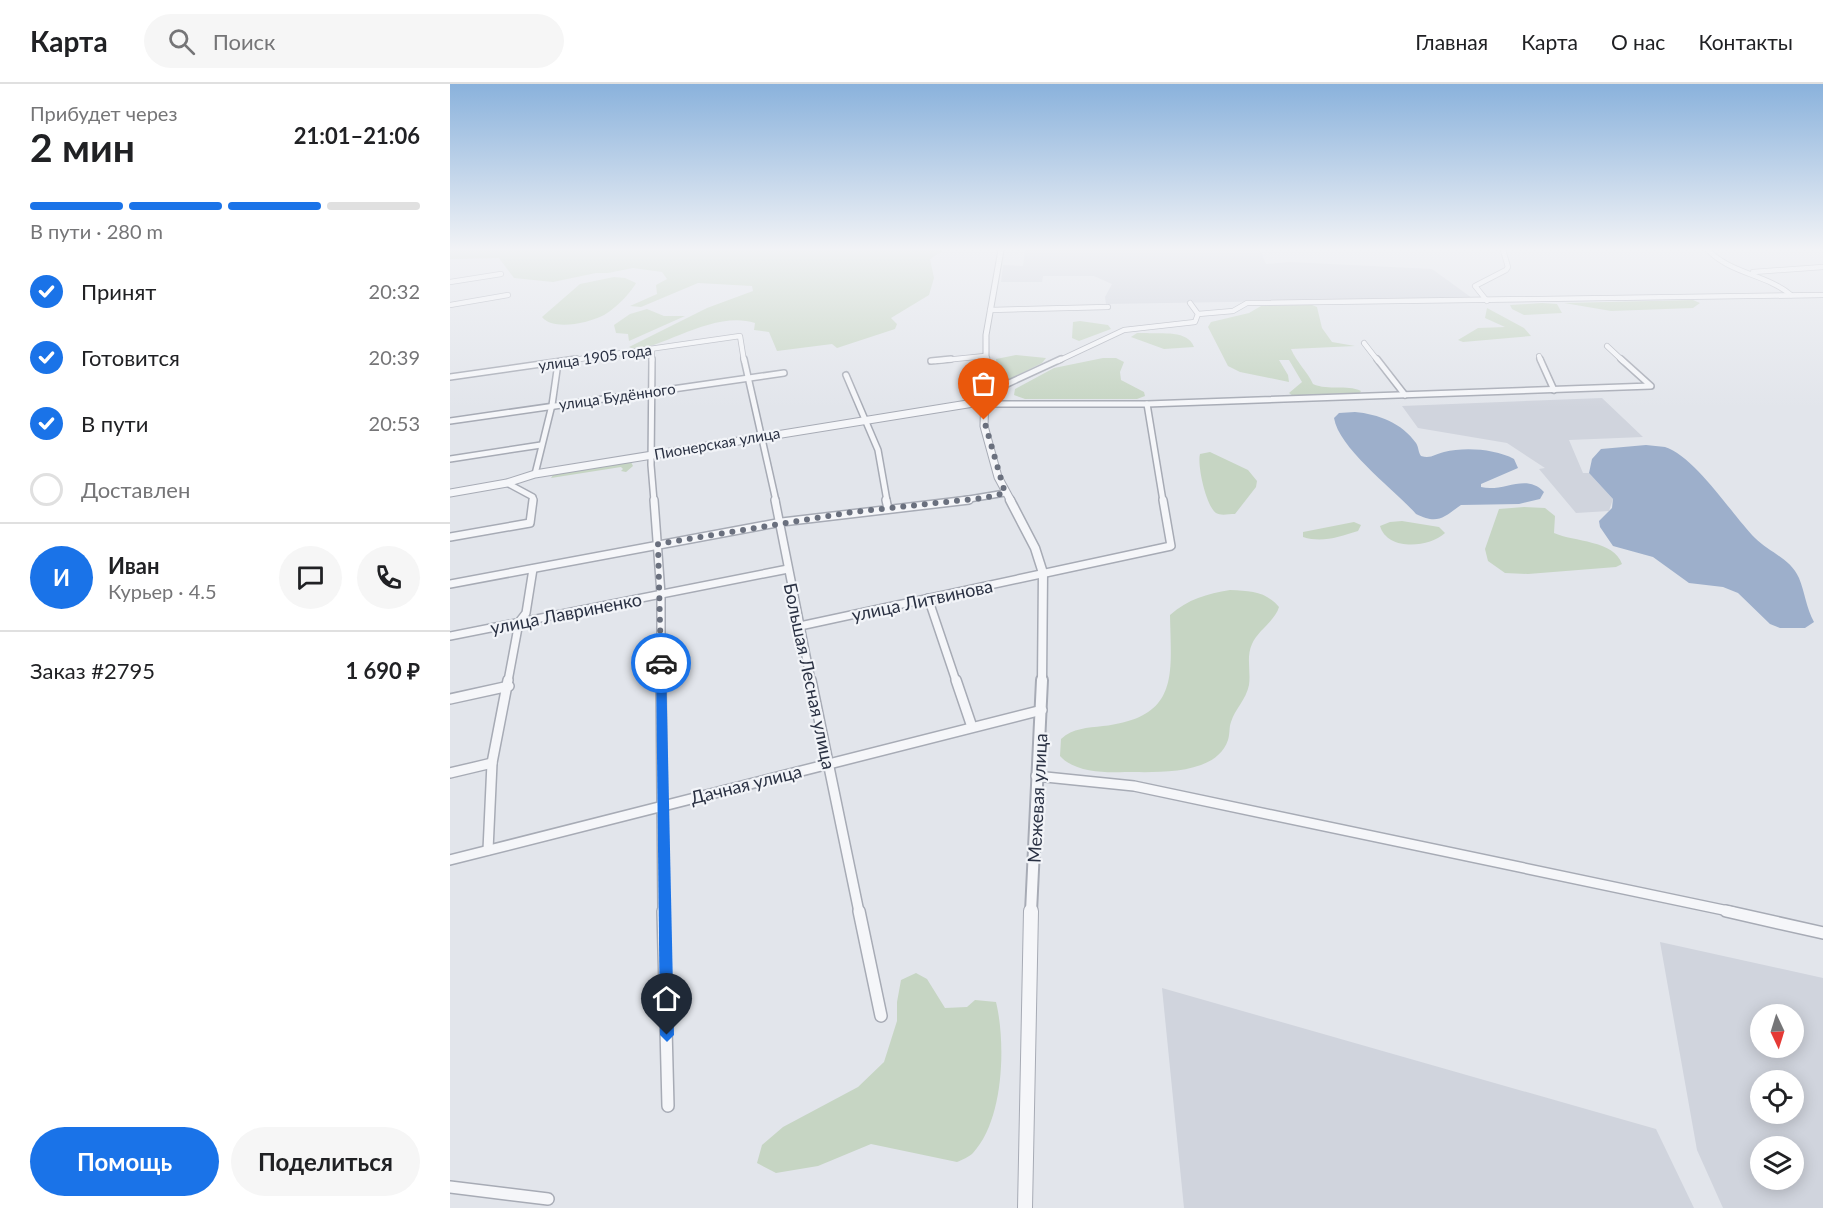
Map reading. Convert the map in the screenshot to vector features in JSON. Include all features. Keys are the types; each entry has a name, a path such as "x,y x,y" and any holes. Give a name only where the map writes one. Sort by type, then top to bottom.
{"street":[{"name":"Межевая улица","path":"991,302 985,356 987,390 984,426 1005,493 1035,548 1043,573 1042,710 1036,777 1025,1208"},
{"path":"1198,314 1243,309 1247,303 1313,302"},
{"path":"1190,303 1198,314"},
{"path":"990,310 1108,307"},
{"path":"987,390 1007,384 1124,330 1186,324 1195,321 1198,314"},
{"name":"улица 1905 года","path":"450,377 740,336"},
{"name":"Большая Лесная улица","path":"740,336 758,436 782,522 788,569 881,1016"},
{"path":"1364,343 1405,395"},
{"path":"986,403 1147,404 1651,386 1607,346"},
{"path":"652,349 654,454 651,465 661,594 661,805 668,1106"},
{"path":"931,361 985,356"},
{"path":"1539,356 1548,381 1554,390"},
{"path":"535,474 552,405 558,363"},
{"name":"улица Будённого","path":"450,421 652,390 784,373"},
{"path":"846,375 867,418 879,450 888,509"},
{"name":"Пионерская улица","path":"450,493 507,483 535,474 758,436 867,418 986,403"},
{"name":"улица Литвинова","path":"800,626 1171,546 1147,404"},
{"path":"450,459 541,445"},
{"path":"450,537 530,523 533,497 507,483"},
{"path":"450,584 782,522 983,498 1005,493"},
{"path":"488,850 492,763 509,686 519,622 526,614 533,568"},
{"name":"улица Лавриненко","path":"450,636 788,569"},
{"path":"928,598 972,727"},
{"path":"450,699 509,686"},
{"name":"Дачная улица","path":"450,860 1042,710"},
{"path":"450,773 492,763"},
{"path":"1036,777 1069,778 1157,791 1674,899 1823,933"},
{"path":"450,1187 548,1199"}],"shaded area":[{"path":"1106,302 1200,302 1106,304"},
{"path":"1602,398 1643,437 1569,440 1583,473 1589,473 1613,499 1609,511 1576,513 1539,469 1545,468 1507,443 1418,428 1402,406"},
{"path":"1660,942 1823,978 1823,1208 1723,1208 1697,1150"},
{"path":"1162,988 1656,1129 1694,1208 1184,1208"}],"green space":[{"path":"559,302 620,302 606,314 588,321 562,325 554,324 542,317"},
{"path":"638,302 652,302 641,307 630,306"},
{"path":"722,302 917,302 891,318 897,324 895,329 837,348 832,344 777,351 769,332 754,330 755,323 738,320 701,327 651,346 638,349 629,347"},
{"path":"1564,303 1700,303 1693,308 1611,311"},
{"path":"1557,304 1562,313 1524,315 1512,309 1510,305"},
{"path":"1312,305 1317,307 1322,328 1332,342 1355,346 1291,349 1293,354 1313,384 1355,389 1361,391 1359,394 1293,396 1289,393 1302,382 1289,360 1279,360 1288,375 1289,382 1240,372 1228,366 1208,327 1211,322 1249,313 1261,306"},
{"path":"1487,308 1524,328 1531,336 1463,342 1458,340 1478,328 1505,327 1485,318"},
{"path":"647,309 664,316 685,316 629,341 628,334 616,333 614,325 630,314"},
{"path":"1073,322 1108,325 1111,329 1079,341 1072,338"},
{"path":"1137,333 1167,333 1186,338 1194,347 1164,349 1131,337"},
{"path":"1016,355 1046,358 1042,363 1006,381 998,382 996,359"},
{"path":"1103,358 1116,358 1124,362 1120,372 1121,380 1144,392 1145,396 1137,399 1025,399 1014,395 1015,389 1054,368"},
{"path":"1210,452 1248,470 1257,481 1256,487 1235,514 1218,514 1209,502 1203,485 1199,459 1200,454"},
{"path":"631,462 633,466 626,472 621,471 623,469 621,467 551,478 553,475"},
{"path":"1545,508 1555,516 1554,533 1611,550 1622,564 1616,567 1528,574 1505,573 1488,561 1485,549 1499,509"},
{"path":"1402,521 1439,527 1445,533 1429,542 1399,543 1384,534 1380,526"},
{"path":"1354,522 1361,525 1358,531 1324,539 1303,537 1303,532"},
{"path":"1230,590 1263,595 1279,607 1274,617 1252,644 1249,654 1248,690 1233,717 1228,740 1221,752 1198,766 1152,772 1090,770 1073,765 1060,756 1061,739 1070,733 1080,729 1128,721 1146,713 1158,703 1166,690 1170,674 1170,615 1198,598"},
{"path":"916,973 927,979 945,1008 967,1007 975,1000 996,1002 1001,1038 997,1102 983,1139 973,1153 957,1162 871,1144 818,1166 776,1173 757,1163 762,1145 783,1127 858,1087 884,1062 897,1021 897,1002 901,980"}],"water":[{"path":"1355,412 1381,417 1397,425 1416,443 1421,456 1424,457 1452,450 1470,449 1498,453 1514,459 1518,468 1481,484 1481,487 1498,488 1522,483 1537,486 1544,492 1540,499 1519,504 1461,505 1450,513 1435,519 1416,514 1369,469 1346,443 1338,430 1334,418 1339,413"},
{"path":"1646,445 1665,447 1689,462 1755,538 1790,565 1799,578 1814,622 1805,628 1780,628 1770,624 1738,593 1723,587 1689,583 1653,557 1613,546 1600,527 1599,521 1612,508 1613,499 1589,473 1592,459 1601,449"}],"way so far":[{"path":"661,663 658,544 782,522 983,498 1005,493 998,477 984,420"}],"route":[{"path":"661,663 661,805 667,1035"}]}
